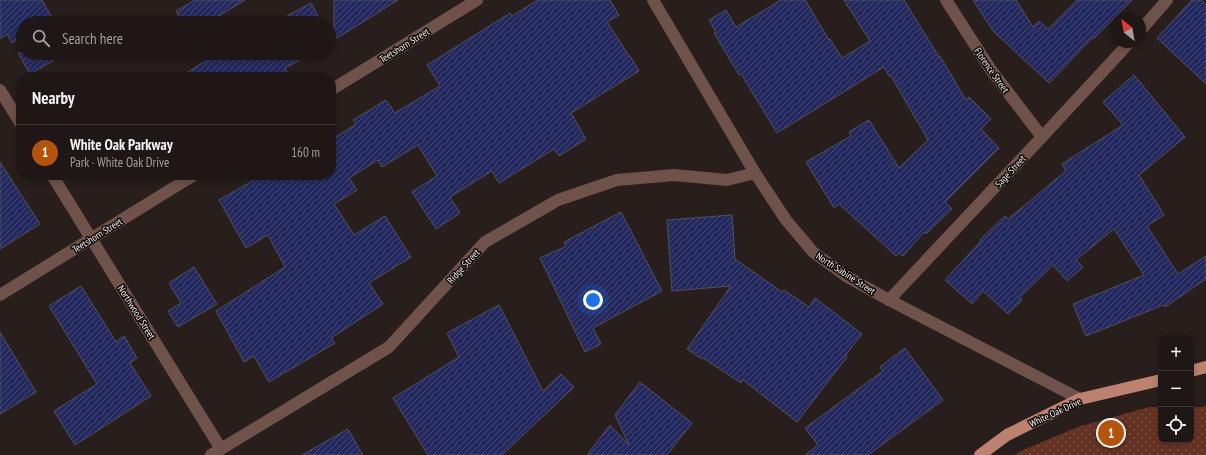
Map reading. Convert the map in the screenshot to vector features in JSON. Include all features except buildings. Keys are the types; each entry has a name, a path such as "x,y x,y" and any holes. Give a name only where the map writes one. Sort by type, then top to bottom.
{"main road":[{"path":"1194,370 1206,367"},
{"name":"White Oak Drive","path":"980,455 1006,435 1080,399 1158,381"}],"street":[{"name":"Teetshorn Street","path":"336,87 477,0"},
{"name":"North Sabine Street","path":"653,0 755,173 786,220 813,252 846,276 889,300 1080,399"},
{"name":"Florence Street","path":"946,0 991,70 1042,137"},
{"path":"1146,24 1167,0"},
{"name":"Sage Street","path":"889,300 1124,48"},
{"path":"0,90 16,116"},
{"name":"Ridge Street","path":"216,452 389,348 485,242 558,200 617,180 674,175 727,180 755,173"},
{"name":"Northwood Street","path":"55,180 92,239 216,452"},
{"name":"Teetshorn Street","path":"0,295 186,180"}],"shaded area":[{"path":"1206,406 1206,455 1014,455 1078,427 1149,407 1158,407 1158,443 1194,443 1194,407"}],"place":[{"name":"White Oak Parkway","path":"1111,433"}]}
